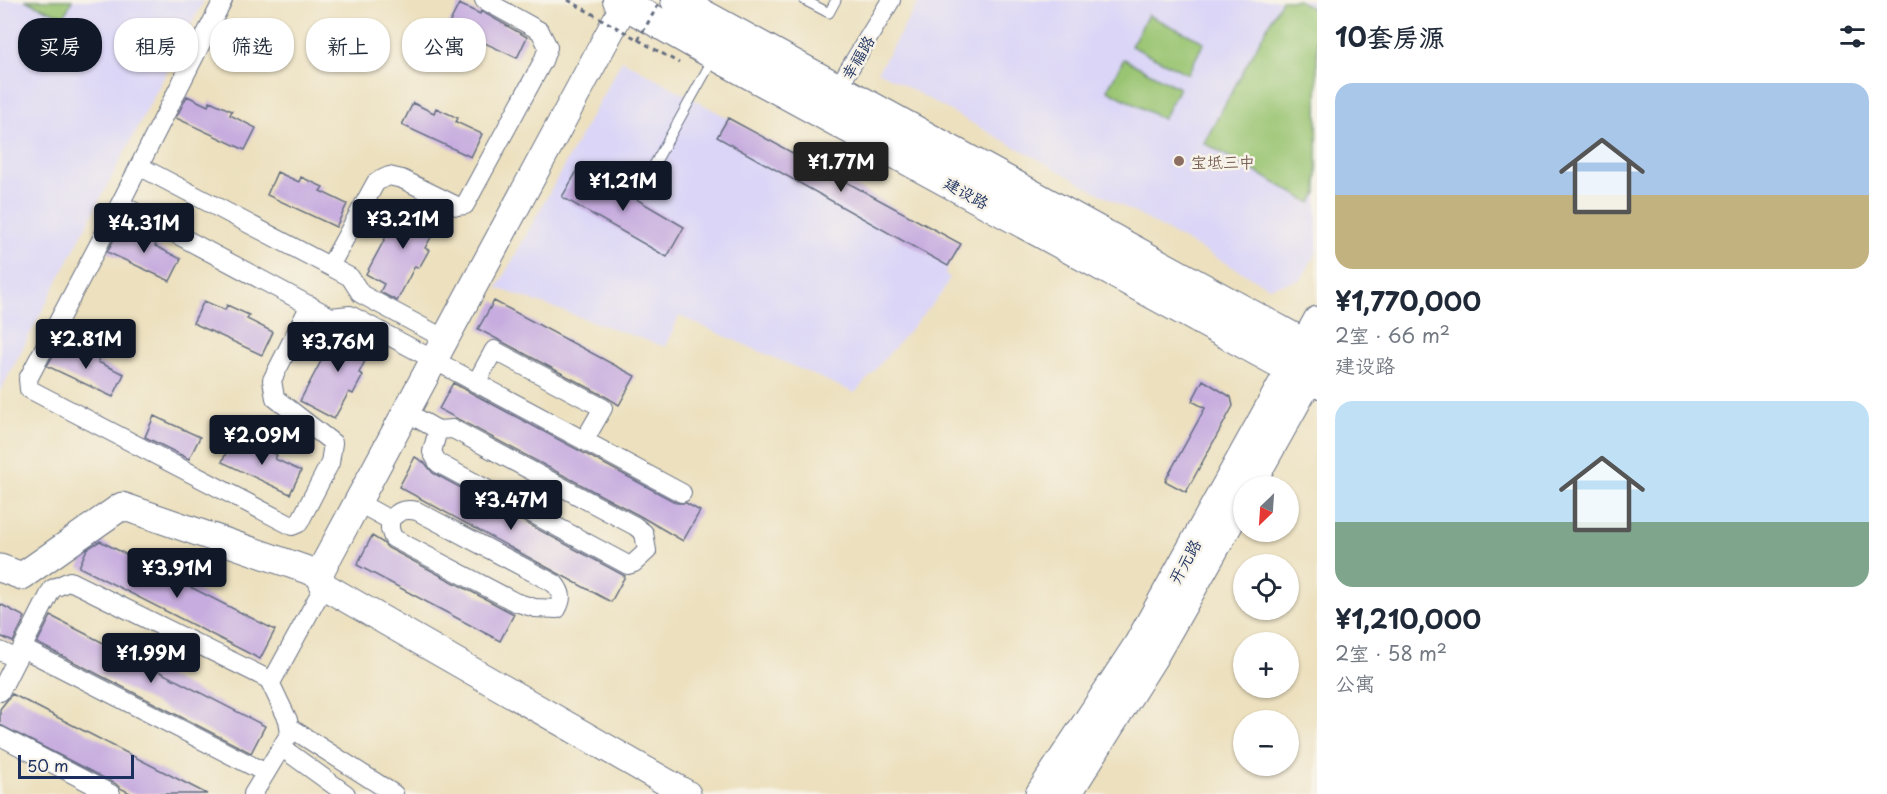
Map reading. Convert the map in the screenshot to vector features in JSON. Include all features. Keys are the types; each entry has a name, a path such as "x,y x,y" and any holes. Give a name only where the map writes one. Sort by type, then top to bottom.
{"main road":[{"name":"建设路","path":"675,0 838,88 1310,359"},
{"name":"建设路","path":"623,1 823,114 1310,359"}],"street":[{"path":"223,0 28,379 29,388 292,526 299,523 330,463 333,443 274,398 272,381 310,305"},
{"path":"330,266 376,182 389,176 402,179 457,206 465,205 543,61 548,47 540,31 484,0"},
{"name":"幸福路","path":"823,114 891,0"},
{"path":"269,680 272,681 357,502 623,1"},
{"path":"139,166 350,277 361,294 439,350 476,383 682,493"},
{"path":"120,204 331,317 350,315 439,350"},
{"path":"350,315 361,294"},
{"path":"476,383 494,350 603,408 584,441"},
{"path":"1255,476 1310,359"},
{"name":"开元路","path":"1039,794 1137,645 1310,359"},
{"path":"406,412 438,430 453,429 636,526 644,533 646,551 634,563 628,564 438,463 432,452 438,430"},
{"path":"357,502 390,520"},
{"path":"0,568 22,576 122,506 321,580 687,794"},
{"path":"402,510 417,511 555,584 561,591 562,600 557,609 535,608 515,602 393,537 390,520 402,510"},
{"name":"开元路","path":"1068,794 1154,657 1233,517"},
{"path":"0,692 52,589 70,580 269,680 288,720 290,733 253,794"},
{"path":"0,651 19,654 266,773"},
{"path":"289,727 394,794"},
{"path":"0,736 111,794"},
{"path":"281,747 346,794"}],"lane":[{"path":"804,0 829,13 836,0"},
{"path":"644,183 715,55"}],"path":[{"path":"568,0 679,63"},
{"path":"638,40 661,0"}],"shaded area":[{"path":"0,0 204,0 195,18 114,18 114,72 167,72 0,392"},
{"name":"宝坻三中","path":"920,0 1317,0 1317,251 1301,280 1269,287 878,71"},
{"path":"622,60 728,118 717,137 948,266 945,274 950,277 941,294 855,393 679,316 666,347 497,288"}],"green space":[{"path":"25,0 72,0 65,15 54,13"},
{"path":"1282,0 1298,0 1317,11 1317,193 1311,203 1204,143"},
{"path":"1148,15 1204,42 1188,74 1131,46"},
{"path":"1124,59 1179,88 1163,119 1107,90"}],"building":[{"path":"459,4 480,14 481,11 527,37 517,58 486,44 486,18 452,18"},
{"path":"187,96 208,106 210,101 232,111 230,115 256,128 245,150 176,118"},
{"path":"413,103 434,113 436,108 458,118 456,122 482,134 471,157 402,125"},
{"path":"728,118 961,244 948,266 717,137"},
{"path":"580,166 684,227 667,257 562,197"},
{"path":"277,172 299,182 301,177 323,187 320,191 347,204 336,227 267,195"},
{"path":"405,201 440,221 425,248 429,250 419,268 415,266 397,301 380,292 384,284 366,274"},
{"path":"119,230 133,237 135,232 157,242 155,246 181,259 170,281 107,252"},
{"path":"204,301 225,310 227,305 249,315 247,319 273,332 262,355 193,323"},
{"path":"494,301 635,376 619,405 478,329"},
{"path":"338,329 355,339 358,332 375,341 359,373 363,375 353,394 349,392 334,419 300,401"},
{"path":"59,345 76,352 78,348 99,357 98,362 124,374 113,397 47,366"},
{"path":"1203,380 1231,397 1233,406 1186,492 1165,481 1205,408 1192,401"},
{"path":"453,383 677,503 686,503 700,511 683,541 439,409"},
{"path":"154,416 200,437 189,459 145,437"},
{"path":"232,440 254,450 256,445 277,455 275,459 301,471 290,494 222,462"},
{"path":"415,457 425,463 433,473 625,576 611,602 399,487"},
{"path":"372,536 388,548 514,614 500,641 357,565"},
{"path":"100,541 275,630 260,659 79,567 87,549"},
{"path":"0,604 25,617 13,642 0,636"},
{"path":"51,616 265,726 251,753 37,643"},
{"path":"12,694 207,794 132,794 120,788 0,725 0,709"}],"place":[{"name":"宝坻三中","path":"1179,161"}]}
